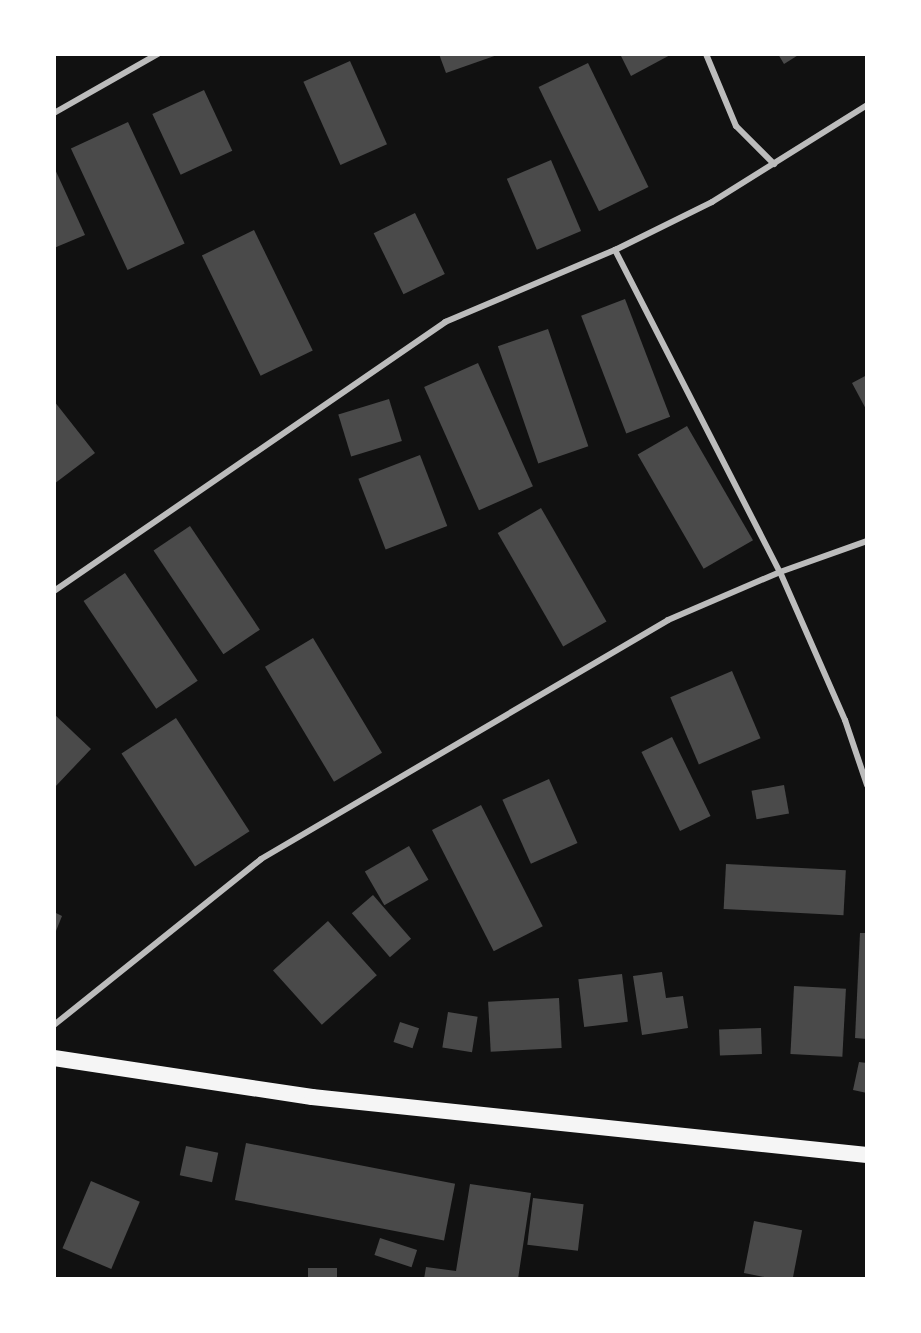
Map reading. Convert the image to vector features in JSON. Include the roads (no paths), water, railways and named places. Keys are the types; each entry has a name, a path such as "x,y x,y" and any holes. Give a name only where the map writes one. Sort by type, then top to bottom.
{"highway":[{"path":"54,1058 312,1097 867,1155"}],"street":[{"path":"54,113 158,54"},
{"path":"706,54 736,126 774,164"},
{"path":"54,591 445,322 615,250 712,202 867,105"},
{"path":"615,250 780,572 845,720 867,786"},
{"path":"54,1025 261,859 668,620 780,572 867,541"}]}
